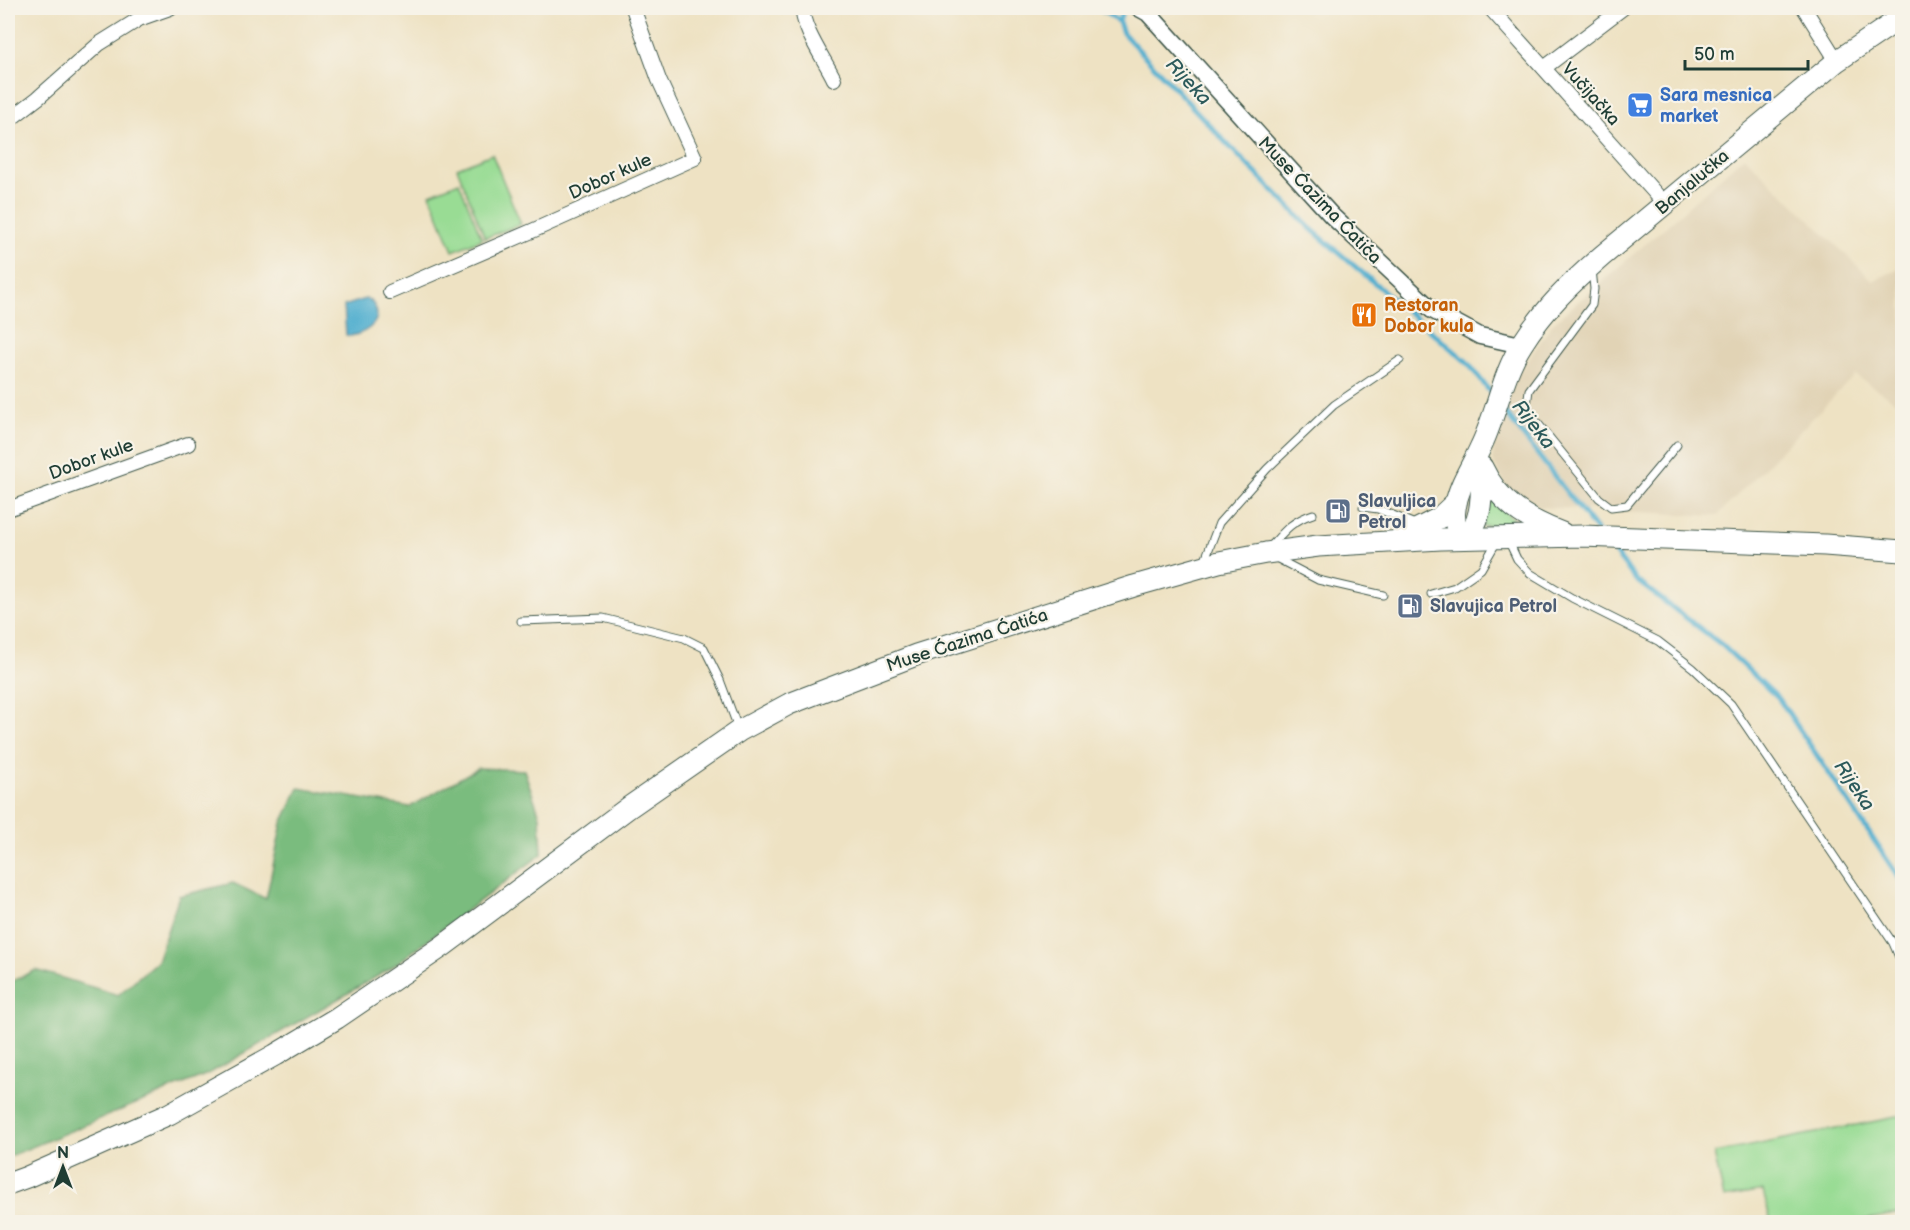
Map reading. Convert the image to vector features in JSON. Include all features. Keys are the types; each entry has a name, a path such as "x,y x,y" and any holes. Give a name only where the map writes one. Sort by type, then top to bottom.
{"main road":[{"name":"Banjalučka","path":"1483,442 1508,372 1521,345 1547,309 1570,284 1837,61 1902,17"},
{"path":"1483,442 1478,516 1476,526 1465,538 1457,529 1456,502 1466,474 1483,442"},
{"path":"1482,466 1494,489 1514,509 1527,518 1576,536"},
{"path":"1390,541 1422,528 1439,518 1456,502"},
{"name":"Muse Ćazima Ćatića","path":"8,1184 169,1114 337,1018 443,946 628,808 739,731 789,704 916,655 1134,586 1266,553 1318,546 1465,538 1576,536 1825,545 1902,551"}],"street":[{"path":"8,121 38,98 99,44 139,20 170,8"},
{"name":"Dobor kule","path":"390,292 695,158 659,80 633,8"},
{"path":"803,8 806,26 834,79"},
{"name":"Vučijačka","path":"1490,8 1665,204"},
{"path":"1544,68 1623,8"},
{"path":"1804,8 1837,61"},
{"name":"Muse Ćazima Ćatića","path":"1145,9 1332,216 1432,310 1480,336 1521,345"},
{"name":"Dobor kule","path":"8,509 188,444"}],"lane":[{"path":"1592,265 1594,289 1592,305 1529,390 1527,405 1532,416 1599,498 1611,507 1627,505 1677,445"},
{"path":"1202,568 1219,523 1267,469 1334,405 1400,360"},
{"path":"1363,507 1378,509 1441,539"},
{"path":"1313,514 1289,525 1266,553 1318,580 1383,595"},
{"path":"1431,594 1455,587 1481,570 1503,537 1530,573 1572,598 1658,641 1693,668 1731,704 1893,943 1902,964"},
{"path":"521,621 603,618 684,638 704,648 720,680 739,731"}],"shaded area":[{"path":"1744,156 1873,281 1902,267 1902,406 1855,375 1717,516 1538,507 1507,487 1492,460 1495,436 1514,380 1553,323 1669,224"}],"green space":[{"path":"492,154 521,224 485,238 457,168"},
{"path":"459,182 482,239 453,251 430,194"},
{"path":"1488,495 1514,520 1511,524 1482,526"},
{"path":"478,768 524,770 540,816 542,854 388,970 210,1073 8,1157 8,983 36,970 118,995 157,961 179,896 233,883 266,899 282,823 299,788 410,807"},
{"path":"1902,1116 1902,1213 1853,1222 1771,1222 1763,1191 1724,1198 1714,1153"}],"water":[{"path":"365,299 370,300 375,307 377,313 374,324 358,334 346,335 344,306"}],"waterway":[{"path":"1098,8 1119,22"},
{"name":"Rijeka","path":"1123,8 1119,22 1123,33 1230,147 1310,228 1467,362 1494,397"},
{"name":"Rijeka","path":"1501,407 1596,530"},
{"name":"Rijeka","path":"1608,544 1636,580 1722,645 1779,699 1902,882"}],"place":[{"name":"Sara mesnica market","path":"1640,105"},
{"name":"Restoran Dobor kula","path":"1364,315"},
{"name":"Slavuljica Petrol","path":"1338,511"},
{"name":"Slavujica Petrol","path":"1410,606"}]}
